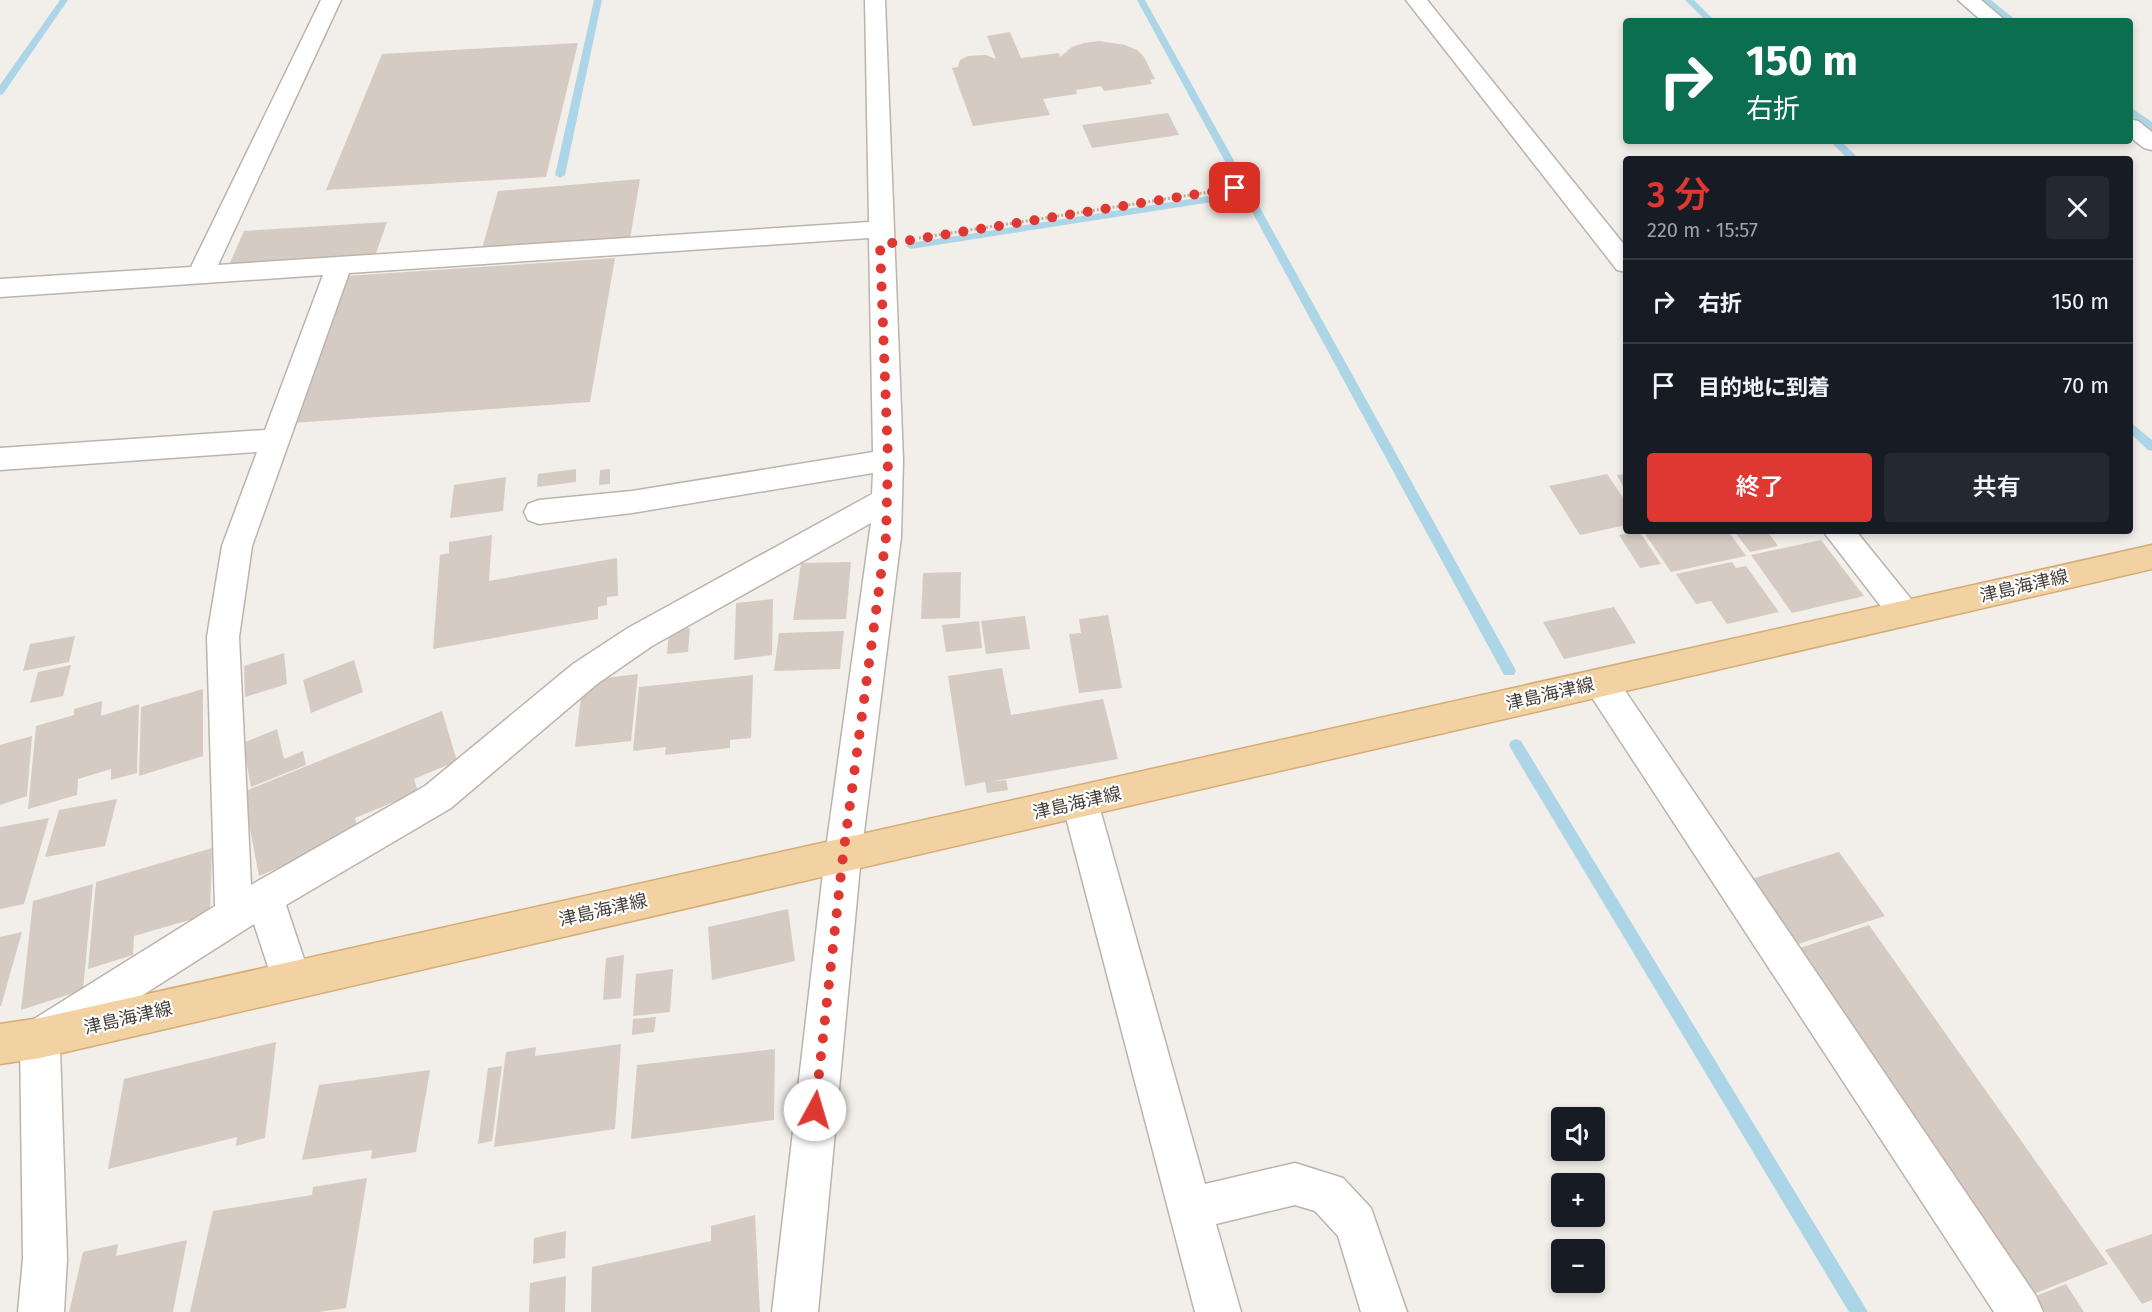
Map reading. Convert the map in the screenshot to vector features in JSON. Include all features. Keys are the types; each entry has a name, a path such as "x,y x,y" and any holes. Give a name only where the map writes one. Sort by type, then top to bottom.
{"main road":[{"name":"津島海津線","path":"0,1044 40,1038 2152,557"}],"street":[{"path":"200,275 331,0"},
{"path":"795,1312 843,856 886,537 888,459 875,0"},
{"path":"1416,0 1623,260"},
{"path":"1968,0 1991,18"},
{"path":"2133,128 2152,143"},
{"path":"0,288 339,266 880,237"},
{"path":"291,980 250,906 223,637 237,546 339,266"},
{"path":"0,459 276,440"},
{"path":"539,512 632,502 888,459"},
{"path":"41,1312 45,1259 40,1038 250,906 438,797 585,674 640,638 886,500"},
{"path":"1840,534 1904,614"},
{"path":"1601,682 2020,1312"},
{"path":"1080,802 1218,1312"},
{"path":"1190,1209 1295,1184 1328,1193 1356,1223 1384,1312"}],"path":[{"path":"880,237 1235,188"}],"building":[{"path":"1010,32 1021,58 1059,53 1060,57 1072,47 1099,41 1125,45 1137,50 1144,57 1155,79 1150,80 1152,84 1104,91 1101,86 1076,90 1077,94 1043,99 1050,115 973,126 952,68 958,67 960,60 968,56 986,55 996,59 987,36"},
{"path":"578,43 546,177 326,190 382,54"},
{"path":"1168,113 1179,135 1092,148 1082,125"},
{"path":"640,179 630,239 482,249 498,191"},
{"path":"387,222 375,256 229,265 244,231"},
{"path":"615,258 590,402 292,423 346,276"},
{"path":"576,469 576,482 537,487 538,474"},
{"path":"610,469 610,484 599,485 600,470"},
{"path":"1607,474 1623,498 1623,526 1580,535 1549,486"},
{"path":"1623,474 1623,486 1617,475"},
{"path":"506,477 503,511 450,518 454,485"},
{"path":"1641,534 1661,564 1640,568 1619,535"},
{"path":"1645,534 1730,534 1746,556 1671,572"},
{"path":"1736,534 1769,534 1778,546 1750,552"},
{"path":"492,535 489,581 617,558 618,596 607,597 607,605 598,607 598,619 433,649 440,555 449,553 449,542"},
{"path":"1821,540 1864,596 1792,613 1751,555"},
{"path":"851,562 846,619 793,620 801,563"},
{"path":"1732,562 1736,568 1746,566 1779,612 1727,624 1711,601 1696,604 1676,574"},
{"path":"961,572 960,618 921,619 923,573"},
{"path":"773,599 772,655 734,660 736,603"},
{"path":"1614,607 1636,643 1564,659 1543,622"},
{"path":"1108,615 1122,688 1079,693 1069,634 1081,633 1079,619"},
{"path":"1025,616 1030,649 986,654 981,621"},
{"path":"979,621 982,648 946,652 942,625"},
{"path":"690,628 688,652 667,654 669,631"},
{"path":"844,631 840,669 774,671 779,633"},
{"path":"75,636 69,662 23,671 30,644"},
{"path":"284,653 287,684 245,697 244,666"},
{"path":"354,660 363,692 311,713 303,680"},
{"path":"71,665 63,696 30,703 38,672"},
{"path":"1002,668 1011,715 1103,699 1118,759 989,782 1006,780 1008,790 987,793 985,782 965,786 948,676"},
{"path":"638,674 631,741 575,747 582,689 595,688 596,679"},
{"path":"753,675 751,738 730,740 730,748 665,755 666,747 633,751 639,687"},
{"path":"203,689 203,756 139,776 141,707"},
{"path":"102,701 101,716 139,704 137,773 111,780 111,769 78,779 77,795 28,809 36,726 74,715 74,709"},
{"path":"442,711 457,761 414,779 418,792 355,818 359,833 259,876 243,792"},
{"path":"277,729 284,759 303,751 306,765 251,787 243,743"},
{"path":"32,736 27,796 0,805 0,745"},
{"path":"117,799 105,846 45,857 59,810"},
{"path":"49,818 24,904 0,909 0,827"},
{"path":"212,848 210,914 134,936 133,955 88,969 96,882"},
{"path":"1839,852 1885,916 1792,946 1748,880"},
{"path":"93,884 83,990 21,1010 33,901"},
{"path":"788,909 795,961 712,980 708,927"},
{"path":"1869,925 2108,1264 2024,1298 1794,950"},
{"path":"22,932 1,1006 0,1006 0,937"},
{"path":"624,955 621,998 603,1000 606,958"},
{"path":"673,969 670,1012 633,1016 636,974"},
{"path":"656,1017 654,1032 632,1035 633,1019"},
{"path":"276,1042 265,1138 236,1146 237,1137 108,1169 124,1079"},
{"path":"621,1044 615,1129 494,1147 506,1052 536,1047 535,1056"},
{"path":"775,1049 774,1120 631,1139 637,1065"},
{"path":"502,1066 492,1141 478,1144 488,1068"},
{"path":"430,1070 416,1152 371,1159 372,1150 302,1160 319,1085"},
{"path":"367,1178 346,1308 319,1312 190,1312 213,1211 312,1195 313,1187"},
{"path":"755,1215 760,1312 591,1312 592,1267 711,1241 711,1226"},
{"path":"566,1231 565,1258 533,1264 534,1238"},
{"path":"2152,1234 2152,1300 2142,1304 2105,1250"},
{"path":"187,1240 173,1312 69,1312 83,1252 118,1244 116,1256"},
{"path":"566,1276 565,1312 529,1312 530,1283"},
{"path":"2066,1284 2084,1312 2036,1312 2028,1299"}],"waterway":[{"path":"0,92 64,0"},
{"path":"560,175 598,0"},
{"path":"1141,0 1247,193"},
{"path":"1689,0 1708,18"},
{"path":"1986,0 2009,18"},
{"path":"2133,112 2152,127"},
{"path":"1838,144 1851,156"},
{"path":"911,246 1247,193"},
{"path":"1247,193 1509,671"},
{"path":"2133,429 2152,447"},
{"path":"1516,745 1859,1312"}],"route":[{"path":"815,1110 843,856 886,537 888,459 880,245 1235,188"}]}
